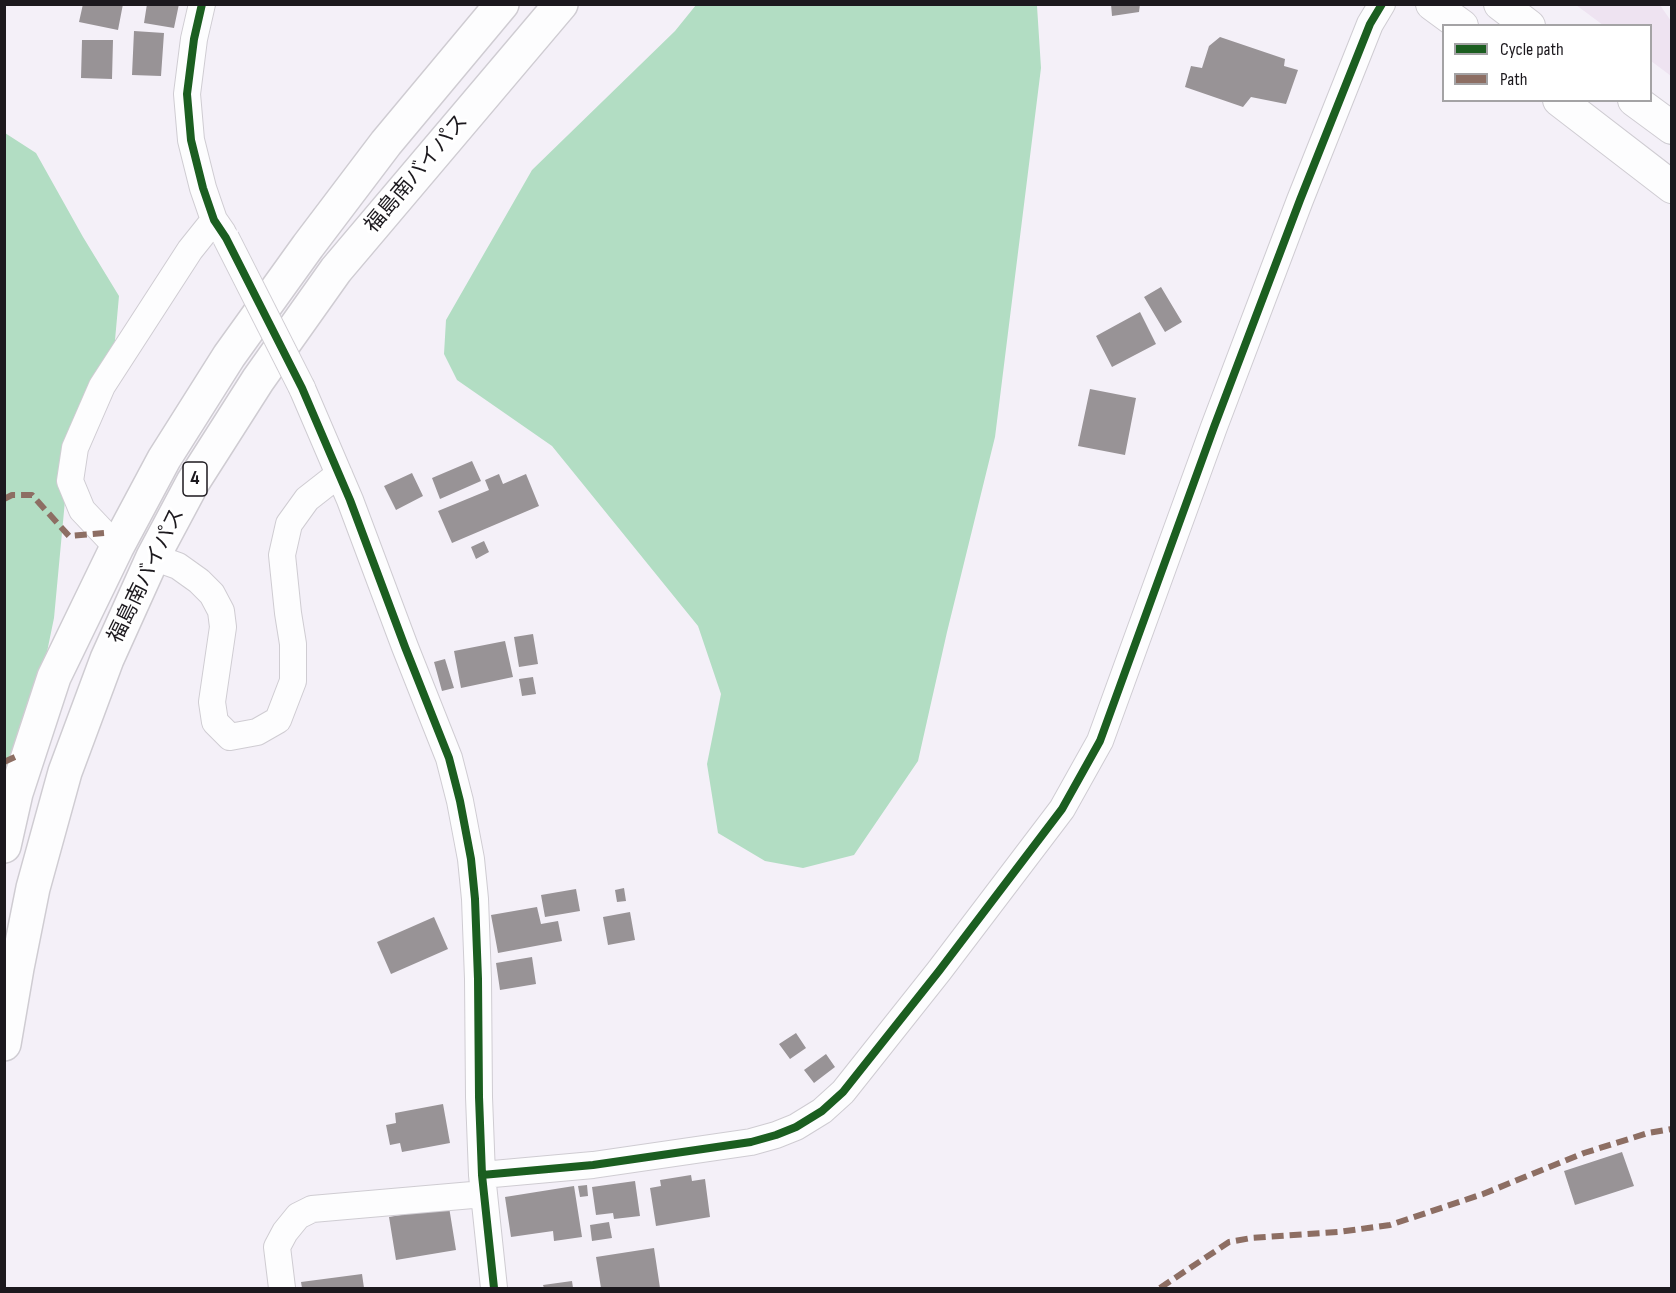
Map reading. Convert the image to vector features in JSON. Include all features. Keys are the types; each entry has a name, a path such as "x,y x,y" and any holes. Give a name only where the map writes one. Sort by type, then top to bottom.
{"highway":[{"name":"福島南バイパス","path":"4,846 16,793 54,677 117,547 164,459 236,346 308,246 386,142 502,4"},
{"name":"福島南バイパス","path":"4,1044 33,888 65,772 107,659 153,557 193,482 258,380 336,270 561,4"}],"street":[{"path":"202,4 194,39 187,94 192,140 203,188 220,229 302,388 350,500 449,758 460,801 471,859 474,899 478,980 478,1097 483,1184 494,1288"},
{"path":"282,1288 277,1246 298,1216 312,1209 751,1142 796,1127 822,1111 843,1092 939,971 1062,809 1100,741 1214,427 1300,200 1370,24 1382,4"},
{"path":"1432,4 1459,24"},
{"path":"1500,4 1526,24"},
{"path":"1562,102 1671,187"},
{"path":"1637,102 1671,128"},
{"path":"117,547 82,510 70,481 75,448 102,386 190,250 220,229"},
{"path":"153,557 178,566 212,594 221,611 223,627 212,702 215,722 230,737 257,732 278,720 293,681 293,644 282,555 289,524 307,499 339,474"}],"shaded area":[{"path":"1576,5 1660,5 1671,21 1671,76 1652,62 1652,24 1602,24"}],"green space":[{"path":"1037,4 1041,68 995,437 918,761 854,855 803,868 765,861 718,833 707,764 721,694 698,626 552,446 457,380 444,354 446,320 532,170 675,31 696,5"},
{"path":"5,133 36,153 119,296 114,351 70,447 54,618 5,856"}],"building":[{"path":"83,4 123,4 118,30 79,22"},
{"path":"147,4 179,4 174,28 144,23"},
{"path":"1111,4 1140,4 1139,12 1112,16"},
{"path":"134,31 164,33 161,76 132,75"},
{"path":"1220,37 1285,59 1284,66 1298,70 1286,104 1251,97 1243,107 1185,87 1191,66 1202,68 1209,46"},
{"path":"82,40 113,40 112,79 81,78"},
{"path":"1161,287 1182,322 1165,332 1144,297"},
{"path":"1140,312 1156,344 1112,367 1096,336"},
{"path":"1090,389 1136,398 1125,455 1078,446"},
{"path":"472,461 481,481 440,499 432,478"},
{"path":"412,473 423,496 396,510 384,486"},
{"path":"499,474 503,484 526,474 539,506 452,543 438,511 489,490 485,480"},
{"path":"484,541 489,552 476,559 471,547"},
{"path":"533,634 538,664 519,667 514,637"},
{"path":"505,641 513,677 461,688 454,651"},
{"path":"445,659 454,688 442,691 434,662"},
{"path":"533,677 536,694 522,696 519,679"},
{"path":"624,888 626,901 617,902 615,890"},
{"path":"576,889 580,911 545,917 541,895"},
{"path":"537,907 541,924 558,921 562,941 498,953 491,915"},
{"path":"630,912 635,940 608,945 603,917"},
{"path":"434,917 448,949 391,974 377,942"},
{"path":"532,957 536,984 500,990 496,963"},
{"path":"796,1033 806,1048 790,1059 779,1044"},
{"path":"826,1054 835,1067 814,1083 804,1070"},
{"path":"443,1104 450,1143 402,1152 400,1143 390,1145 386,1125 396,1123 395,1113"},
{"path":"1622,1152 1634,1186 1575,1205 1564,1171"},
{"path":"691,1175 692,1181 705,1179 710,1217 656,1226 650,1188 661,1186 660,1180"},
{"path":"635,1181 640,1216 614,1219 613,1213 596,1215 592,1187"},
{"path":"587,1185 588,1196 580,1197 578,1186"},
{"path":"574,1186 582,1237 554,1241 553,1231 511,1237 505,1197"},
{"path":"449,1207 456,1250 396,1260 389,1217"},
{"path":"609,1222 612,1238 592,1241 590,1225"},
{"path":"654,1248 660,1288 601,1288 596,1257"},
{"path":"362,1274 364,1288 302,1288 301,1282"},
{"path":"572,1281 573,1288 544,1288 543,1285"}],"marked path":[{"path":"4,499 12,495 32,495 69,536 104,533"},
{"path":"4,762 15,757"},
{"path":"1160,1288 1229,1242 1390,1225 1483,1194 1584,1153 1648,1133 1672,1129"}],"cycle path":[{"path":"202,4 194,39 187,94 191,140 203,188 214,220 226,238 302,388 350,500 449,758 460,801 471,859 475,899 482,1175 494,1288"},
{"path":"482,1175 593,1165 751,1142 796,1127 822,1111 843,1092 939,971 1062,809 1100,741 1214,427 1300,200 1370,24 1382,4"}]}
